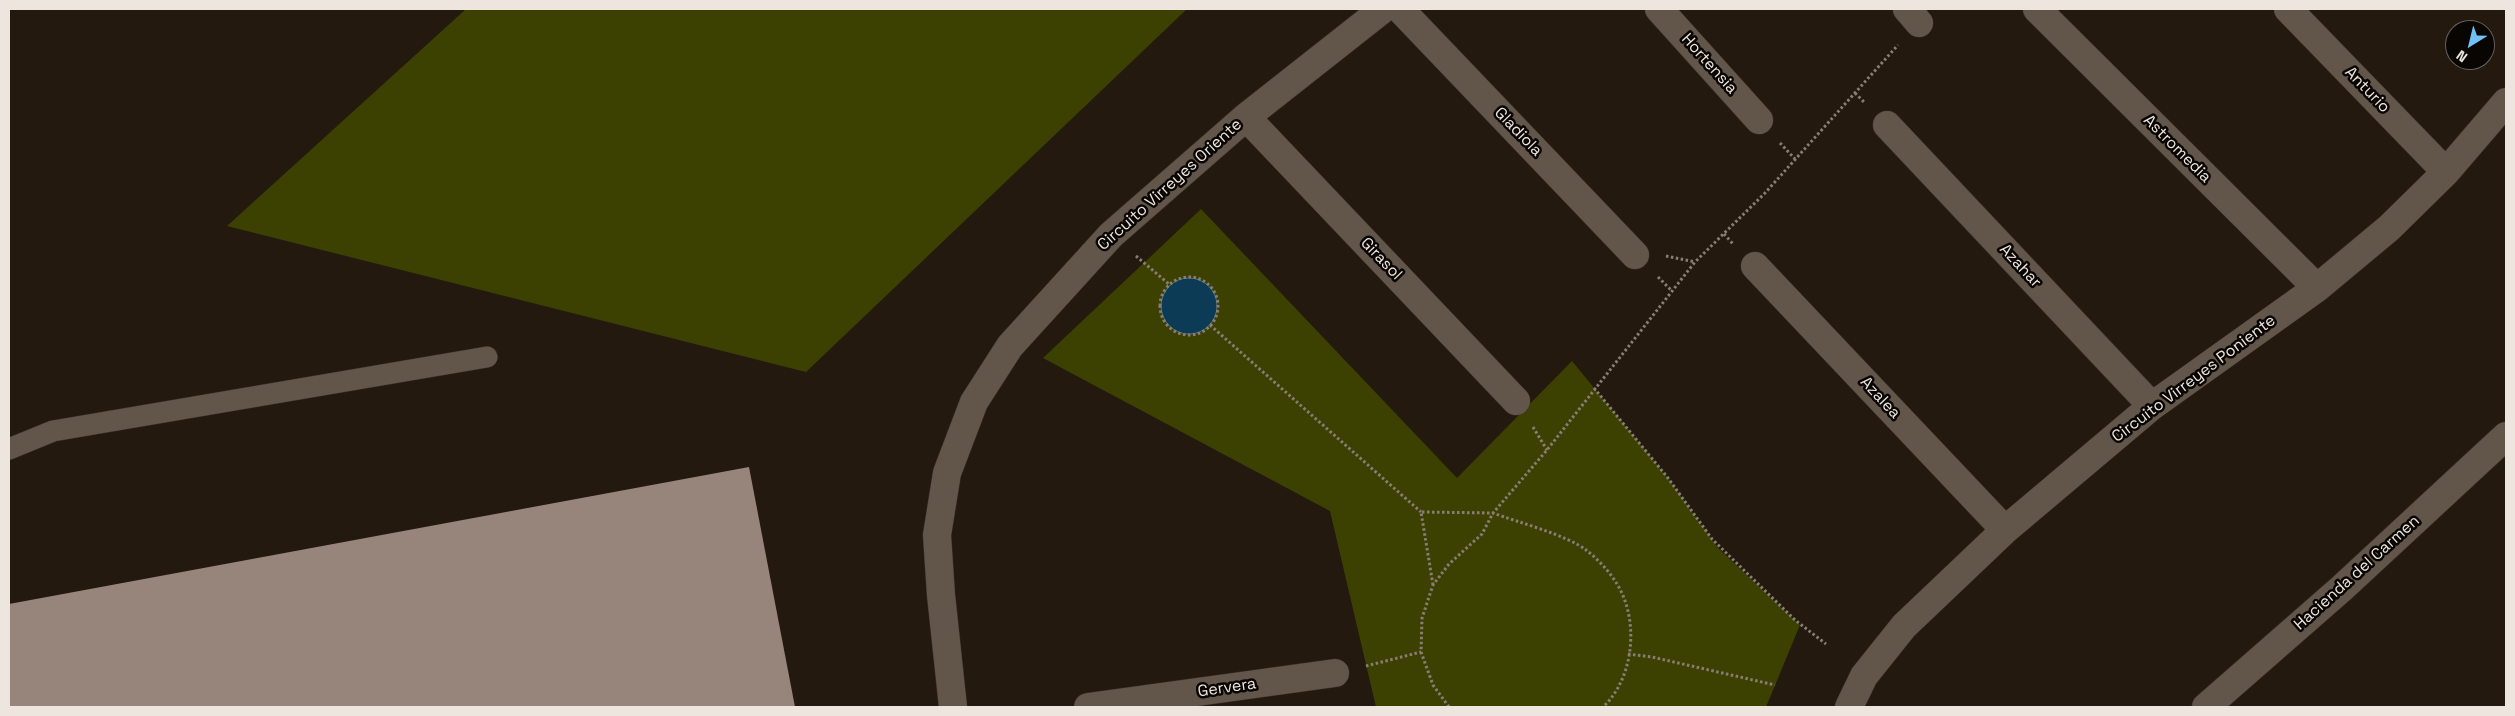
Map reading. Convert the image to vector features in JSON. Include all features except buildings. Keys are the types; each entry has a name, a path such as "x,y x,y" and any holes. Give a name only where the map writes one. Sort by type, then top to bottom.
{"street":[{"name":"Circuito Virreyes Oriente","path":"953,707 941,596 937,535 947,473 974,402 1010,346 1110,235 1246,117 1382,9"},
{"name":"Gladiola","path":"1400,9 1635,255"},
{"name":"Hortensia","path":"1659,9 1760,120"},
{"name":"Astromedia","path":"2037,9 2317,288"},
{"name":"Anturio","path":"2288,9 2446,172"},
{"name":"Circuito Virreyes Poniente","path":"1849,707 1864,676 1904,626 2005,530 2152,406 2317,288 2389,228 2446,172 2506,102"},
{"name":"Girasol","path":"1246,117 1516,401"},
{"name":"Azahar","path":"1887,125 2152,406"},
{"name":"Azalea","path":"1755,266 2005,530"},
{"name":"Hacienda del Carmen","path":"2206,707 2342,588 2506,436"},
{"name":"Gervera","path":"1088,707 1336,673"}],"lane":[{"path":"9,449 53,431 487,357"}],"path":[{"path":"1449,707 1433,685 1422,652 1422,618 1433,585 1449,564 1482,534 1493,513 1552,444 1594,388 1695,262 1765,193 1913,16"},
{"path":"1110,235 1170,285"},
{"path":"1188,276 1197,278 1210,285 1217,298 1218,307 1216,318 1203,332 1185,335 1176,332 1163,318 1160,300 1163,291 1170,285 1178,278 1188,276"},
{"path":"1210,325 1421,512 1433,585"},
{"path":"1594,388 1668,478 1712,539 1795,620 1826,644"},
{"path":"1421,512 1493,513 1553,534 1585,549 1610,573 1626,604 1632,638 1626,672 1603,707"},
{"path":"1336,673 1422,652"},
{"path":"1628,654 1652,657 1775,684"}],"green space":[{"path":"466,9 1187,9 806,372 227,226"},
{"path":"1201,209 1457,478 1572,361 1668,478 1718,548 1800,625 1766,707 1376,707 1330,511 1043,358"}],"water":[{"path":"1183,278 1195,278 1209,286 1217,300 1215,317 1209,326 1195,334 1183,334 1173,329 1166,322 1161,312 1161,300 1166,290 1173,283"}]}
